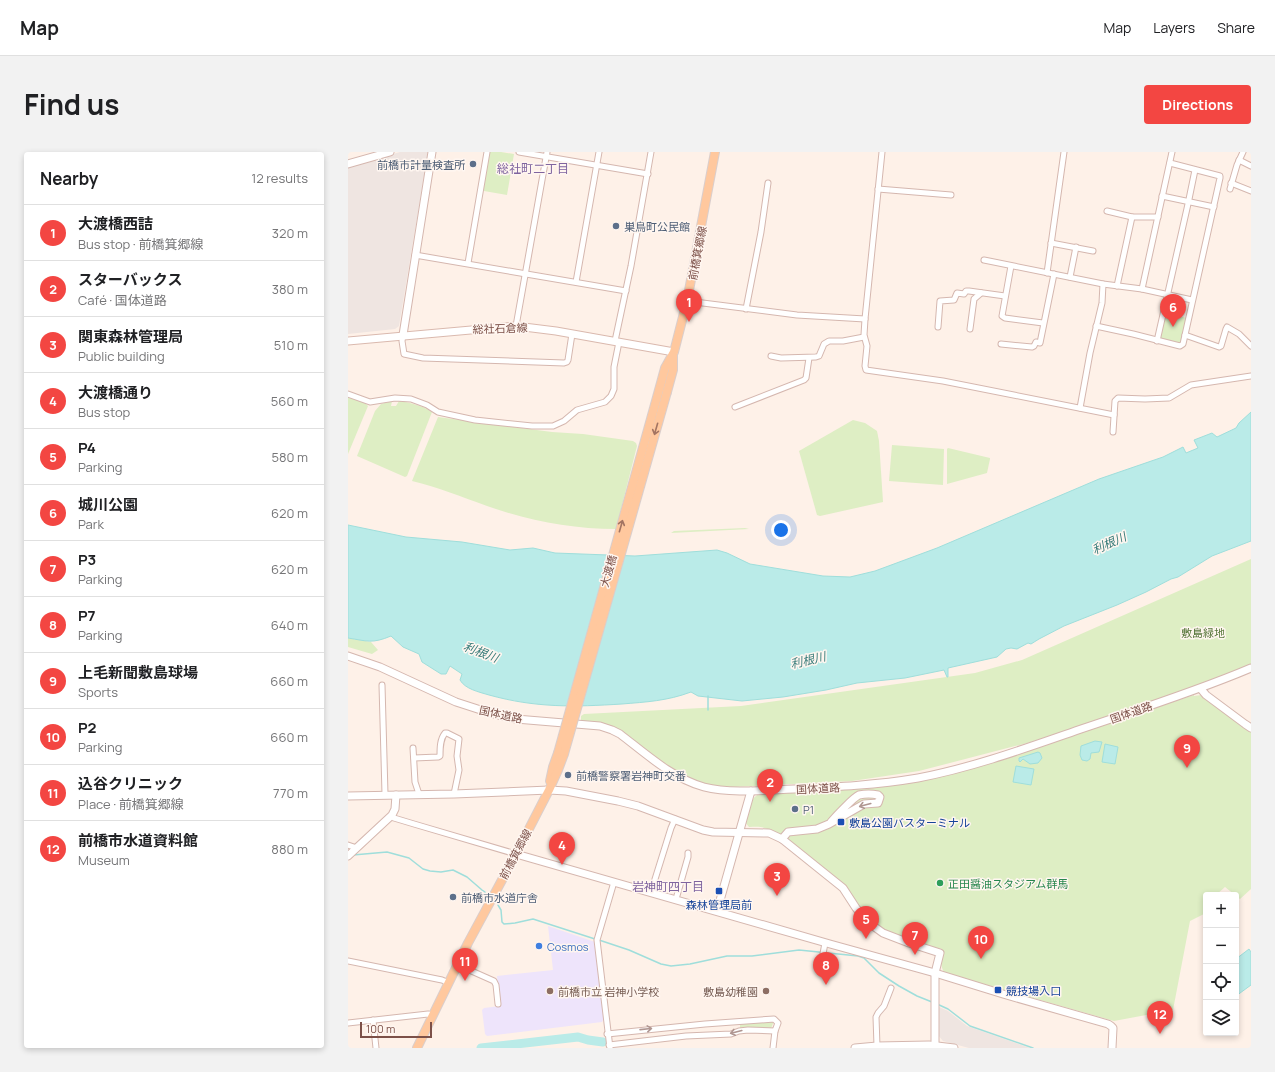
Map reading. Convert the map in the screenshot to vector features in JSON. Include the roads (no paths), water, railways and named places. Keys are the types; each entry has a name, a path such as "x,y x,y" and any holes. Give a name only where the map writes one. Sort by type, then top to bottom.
{"main road":[{"name":"前橋箕郷線","path":"663,391 673,370 674,352 687,300 715,152"},
{"name":"大渡橋","path":"561,753 663,391"},
{"name":"前橋箕郷線","path":"417,1048 458,964 549,790 558,770 561,753"}],"street":[{"path":"348,164 390,152"},
{"path":"432,152 402,335 404,354 423,358 564,363 568,360 572,334"},
{"path":"468,263 487,152"},
{"path":"519,152 546,154 648,174"},
{"path":"576,282 598,152"},
{"path":"348,394 370,402 395,398 412,399 427,405 438,412 475,420 532,426 553,426 564,421 577,410 604,402 611,396 614,389 614,367 617,341 651,152"},
{"path":"882,152 865,319 865,368 867,370 941,380 1114,415"},
{"path":"1047,273 1064,152"},
{"path":"1142,289 1172,152"},
{"path":"1230,189 1243,152"},
{"path":"516,326 546,154"},
{"path":"1239,160 1251,166"},
{"path":"1096,326 1180,346 1183,344 1220,176 1170,163"},
{"path":"1157,341 1195,170"},
{"path":"746,309 761,232 768,183"},
{"path":"1231,183 1251,191"},
{"path":"878,189 951,195"},
{"path":"1162,196 1214,207"},
{"path":"1107,211 1132,217 1158,217"},
{"path":"1117,286 1132,217"},
{"path":"1051,243 1093,250"},
{"path":"1070,277 1076,247"},
{"path":"415,255 626,291"},
{"path":"984,260 1103,284 1142,289 1192,300"},
{"path":"1011,266 1002,315 1003,317 1044,323"},
{"path":"1001,344 1032,347 1036,342 1040,343 1054,274"},
{"path":"1080,408 1102,303 1103,284"},
{"path":"938,327 940,302 954,300 957,293 964,294 966,291 1005,296"},
{"path":"970,329 974,299 981,293"},
{"path":"687,300 746,309 865,319"},
{"name":"総社石倉線","path":"348,341 516,326 617,341 674,352"},
{"path":"1185,335 1220,347 1227,327 1239,334 1251,346"},
{"path":"771,356 781,358 816,358 819,356 824,344 829,341 844,341 864,337"},
{"path":"735,407 804,380 806,378 809,358"},
{"path":"1113,432 1115,401 1118,398 1169,398 1191,385 1251,376"},
{"name":"国体道路","path":"348,656 380,667 456,702 490,713 516,718 593,725 606,728 620,734 670,772 691,783 706,788 719,790 752,791 866,785 917,778 966,767 1006,755 1201,689 1251,668"},
{"path":"382,685 385,794"},
{"path":"1201,689 1206,695 1251,728"},
{"path":"414,758 440,756 440,746 443,734 445,733 459,739 459,770 454,794"},
{"path":"413,748 415,782 419,794"},
{"path":"348,796 549,790 566,791 638,806 703,830 713,832 769,833 782,839 843,888 869,923 883,933 940,953 935,973 935,1047"},
{"path":"717,911 752,791"},
{"path":"348,856 392,815 395,809 396,794"},
{"path":"782,839 788,832 817,829 829,824 864,804 878,803 880,797 875,794 858,796 834,817 831,822"},
{"path":"392,815 394,818 516,854 935,973 1110,1025 1113,1031 1112,1048"},
{"path":"651,892 675,819"},
{"path":"348,845 357,848"},
{"path":"676,899 688,853"},
{"path":"614,882 597,940 607,1034 610,1046 634,1045 686,1036 731,1034 748,1030 775,1031"},
{"path":"820,970 825,943"},
{"path":"348,961 442,980 449,983"},
{"path":"458,964 494,981 496,985 498,1004"},
{"path":"877,1046 876,1017 884,1006 891,988"},
{"path":"348,1023 428,1014 433,1015"},
{"path":"373,1020 376,1048"},
{"path":"607,1034 704,1024 774,1020 778,1023 775,1031 773,1048"},
{"path":"855,1048 877,1046 954,1048"}],"water":[{"name":"利根川","path":"1251,412 1251,541 1212,556 1178,577 1117,605 1064,626 1031,644 1028,643 1017,649 1006,649 997,657 948,668 948,677 944,670 905,678 857,683 783,697 742,701 698,696 691,692 665,699 640,703 555,706 506,699 473,690 462,683 460,680 462,674 450,666 446,674 441,674 422,662 419,654 403,647 391,636 374,641 348,638 348,525 406,537 462,542 510,550 533,548 555,553 635,556 717,550 750,564 823,576 850,577 875,571 937,548 1099,479 1163,457 1183,447 1186,453 1198,448 1194,440 1212,433 1217,437 1236,428 1239,423"},
{"path":"1095,741 1102,742 1099,752 1091,753 1090,759 1087,761 1082,760 1080,755 1081,746"},
{"path":"1105,744 1118,747 1115,764 1102,762"},
{"path":"1038,752 1042,758 1038,763 1030,764 1023,759 1020,762 1019,761 1019,758"},
{"path":"1016,766 1034,769 1031,785 1013,782"},
{"path":"1249,949 1251,952 1251,985 1239,994 1239,964 1239,957"}],"waterway":[{"path":"708,696 708,710"},
{"path":"353,855 387,852 409,858 423,869 430,871 441,872 453,870 467,877 485,892"},
{"path":"498,905 501,910 502,922 504,924 533,919 595,939"},
{"path":"599,940 629,950 661,964 671,966 690,964 727,956 752,956 799,950 858,956 864,958 879,973 899,986 932,1002"},
{"path":"937,1004 948,1009 970,1026 1033,1048"},
{"path":"481,1048 578,1037 603,1042"}],"place":[{"name":"前橋市計量検査所","path":"473,164"},
{"name":"巣鳥町公民館","path":"616,226"},
{"name":"大渡橋西詰","path":"689,322"},
{"name":"城川公園","path":"1173,327"},
{"name":"上毛新聞敷島球場","path":"1187,768"},
{"name":"前橋警察署岩神町交番","path":"568,775"},
{"name":"スターバックス","path":"770,802"},
{"name":"P1","path":"795,809"},
{"name":"敷島公園バスターミナル","path":"841,822"},
{"name":"大渡橋通り","path":"562,865"},
{"name":"正田醤油スタジアム群馬","path":"940,883"},
{"name":"森林管理局前","path":"719,891"},
{"name":"関東森林管理局","path":"777,896"},
{"name":"前橋市水道庁舎","path":"453,897"},
{"name":"P4","path":"866,939"},
{"name":"Cosmos","path":"539,946"},
{"name":"P3","path":"915,955"},
{"name":"P2","path":"981,959"},
{"name":"込谷クリニック","path":"465,981"},
{"name":"P7","path":"826,985"},
{"name":"競技場入口","path":"998,990"},
{"name":"前橋市立 岩神小学校","path":"550,991"},
{"name":"敷島幼稚園","path":"766,991"},
{"name":"前橋市水道資料館","path":"1160,1034"}],"district":[{"name":"総社町二丁目","path":"533,168"},
{"name":"岩神町四丁目","path":"668,886"}],"park label":[{"name":"敷島緑地","path":"1203,632"}]}
